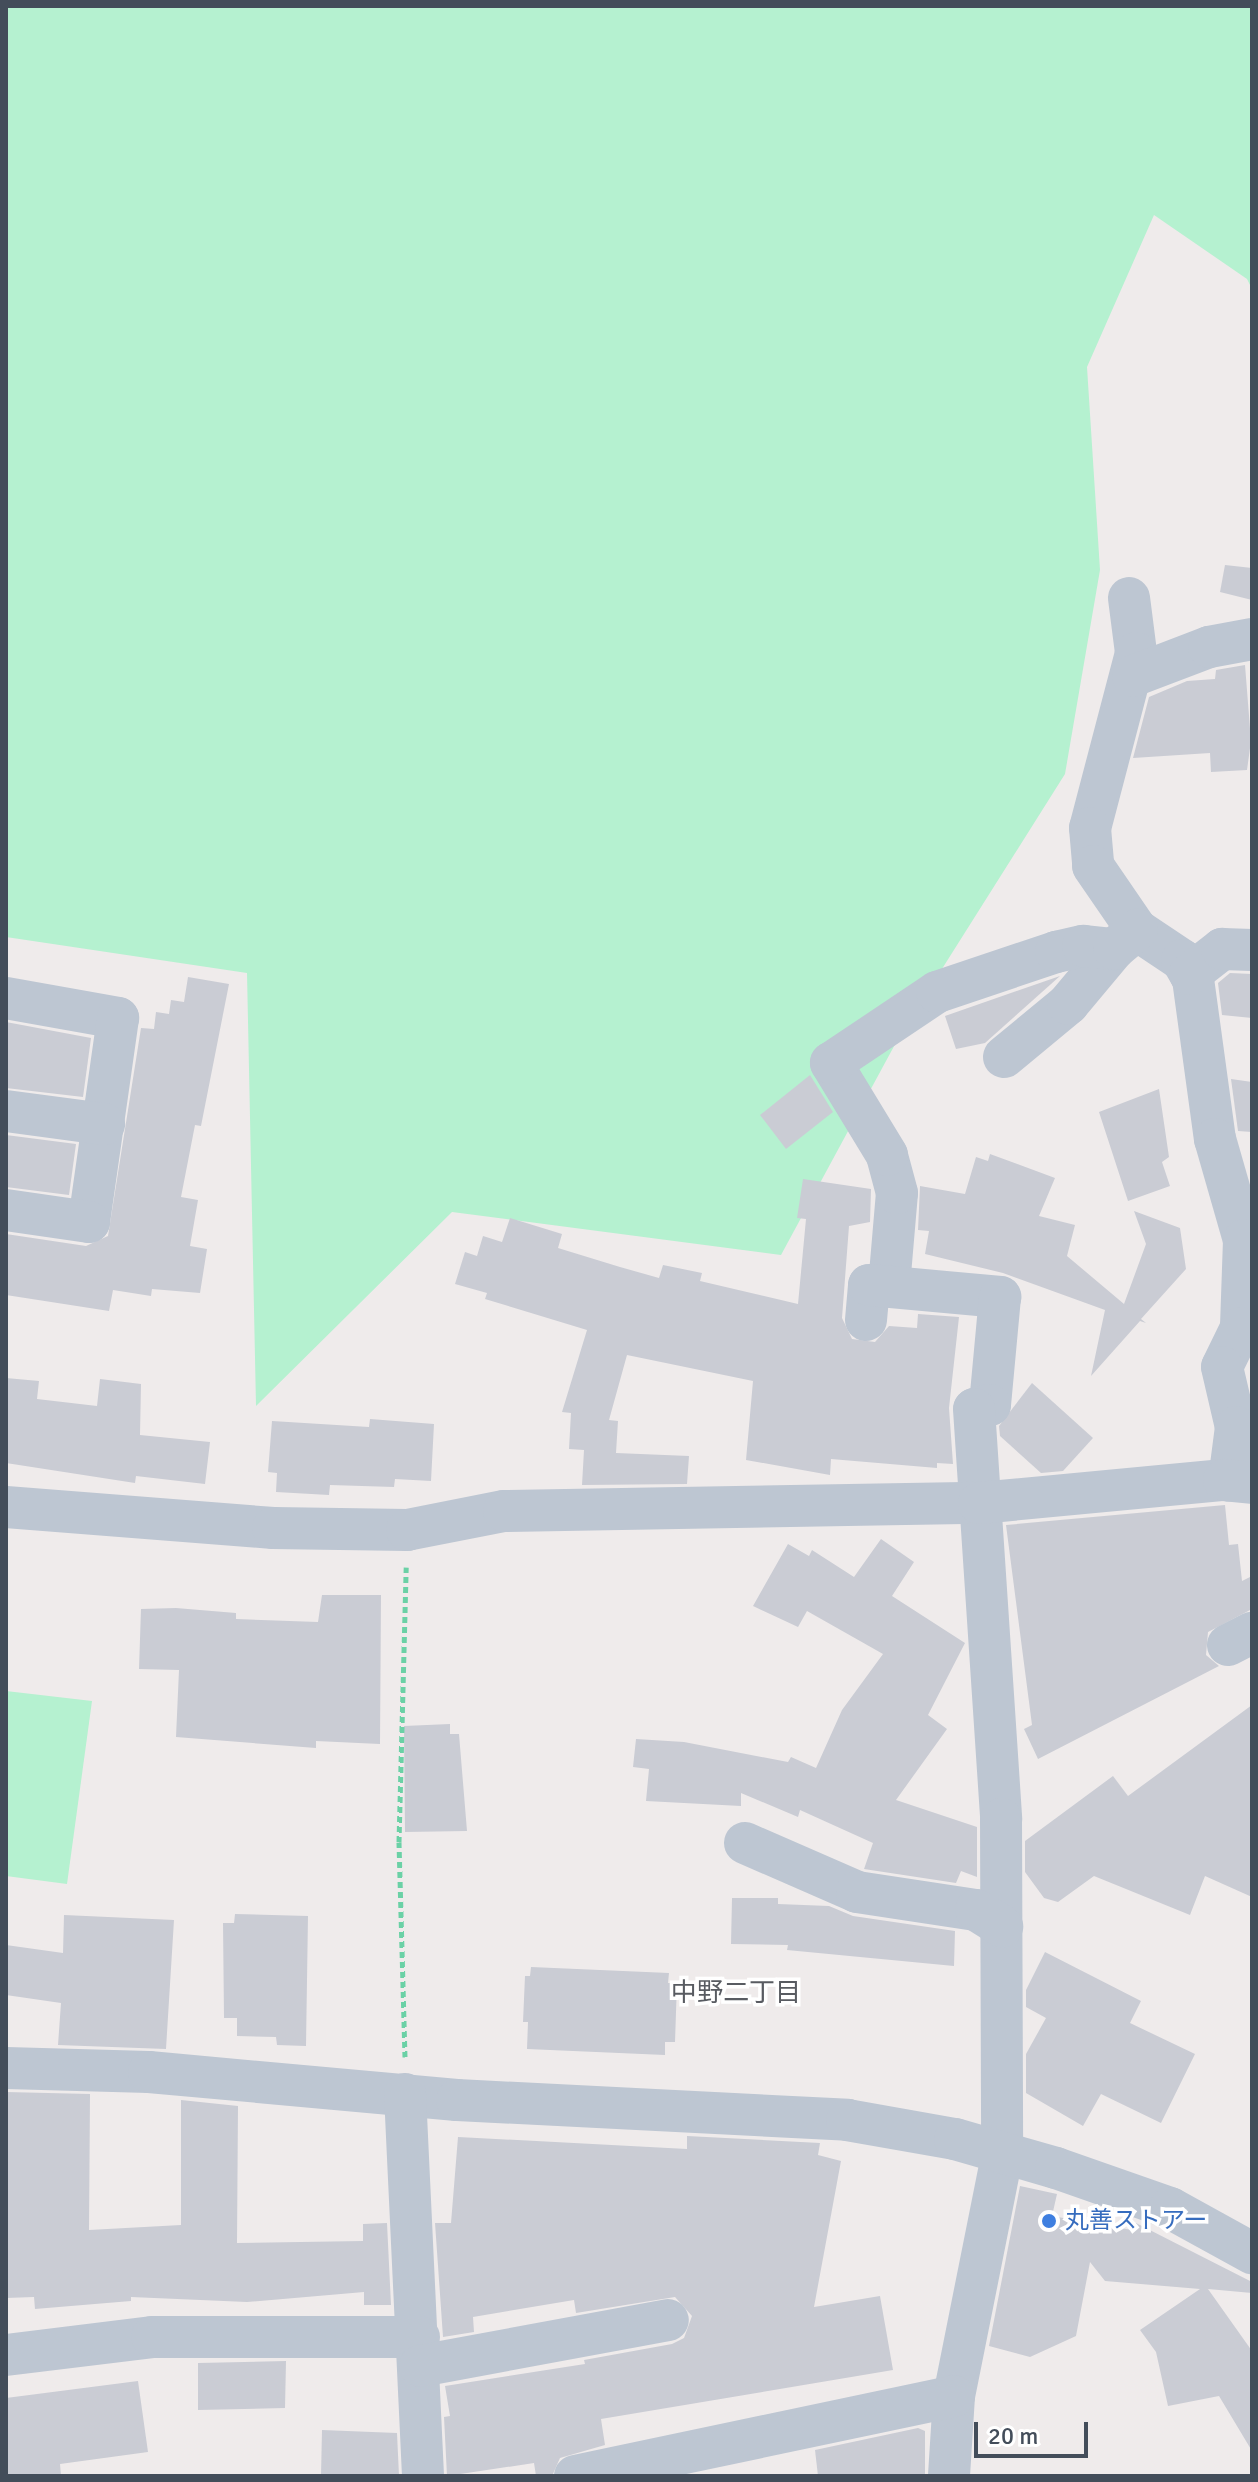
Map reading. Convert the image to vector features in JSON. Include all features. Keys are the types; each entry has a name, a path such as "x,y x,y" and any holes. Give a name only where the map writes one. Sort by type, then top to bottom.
{"street":[{"path":"1126,940 1093,866 1090,828 1133,676 1136,653 1129,598"},
{"path":"1133,676 1209,647 1252,639"},
{"path":"1004,1057 1068,1004 1126,940"},
{"path":"6,1507 273,1528 407,1530 504,1511 979,1503 1241,1482 1236,1427 1222,1367 1241,1328 1244,1240 1215,1139 1190,974 1182,960 1126,940 1056,952 937,992 831,1063 887,1155 897,1193 878,1303 1000,1297 990,1405 974,1409 979,1503 992,1631 1002,1926 1002,2156 954,2396 949,2476"},
{"path":"1190,974 1222,949 1252,950"},
{"path":"6,998 118,1018 89,1222 6,1210"},
{"path":"6,1111 104,1124"},
{"path":"745,1843 857,1892 976,1910 1002,1926"},
{"path":"6,2068 149,2072 405,2094 847,2120 955,2139 1002,2156 1056,2168 1170,2208 1252,2253"},
{"path":"405,2094 420,2351 423,2476"},
{"path":"6,2355 152,2337 420,2351 668,2320"},
{"path":"575,2476 954,2396"}],"path":[{"path":"405,2094 399,1842 407,1530"}],"green space":[{"path":"6,6 1252,6 1252,289 1247,279 1154,215 1087,367 1100,570 1065,774 899,1037 781,1255 452,1212 256,1406 247,973 6,937"},
{"path":"6,1691 92,1701 67,1884 6,1876"}],"building":[{"path":"1225,565 1252,568 1252,600 1220,592"},
{"path":"1245,665 1251,741 1247,770 1211,772 1210,753 1133,758 1149,697 1187,681 1215,679 1216,670"},
{"path":"1230,973 1252,974 1252,1018 1222,1015 1218,983"},
{"path":"1060,976 985,1043 956,1049 945,1016"},
{"path":"188,977 229,984 201,1126 195,1125 181,1197 198,1200 190,1246 207,1249 200,1293 152,1289 151,1296 113,1290 109,1311 6,1295 6,1234 86,1246 108,1236 141,1028 154,1029 156,1012 169,1014 171,1000 184,1002"},
{"path":"6,1022 91,1038 83,1097 6,1088"},
{"path":"810,1075 833,1112 786,1149 760,1115"},
{"path":"1231,1079 1252,1082 1252,1132 1238,1131"},
{"path":"1159,1089 1169,1157 1162,1162 1170,1186 1128,1201 1099,1112"},
{"path":"6,1135 76,1144 69,1195 6,1187"},
{"path":"990,1154 1055,1178 1039,1216 1075,1225 1067,1256 1124,1304 1146,1244 1134,1211 1180,1228 1186,1269 1141,1319 1146,1323 1140,1321 1091,1376 1105,1310 1003,1273 925,1254 929,1231 918,1230 920,1186 965,1194 976,1157 988,1161"},
{"path":"803,1179 871,1189 870,1222 849,1226 842,1318 852,1339 875,1342 889,1326 917,1328 918,1314 959,1317 949,1408 953,1464 937,1463 937,1468 831,1459 830,1475 746,1460 753,1381 627,1355 609,1420 618,1421 616,1453 689,1456 687,1484 582,1485 584,1450 569,1449 571,1413 562,1412 587,1330 485,1299 487,1293 455,1284 465,1252 477,1256 483,1236 502,1242 510,1218 562,1234 558,1248 620,1267 659,1278 663,1265 702,1273 700,1281 798,1304 806,1219 797,1218"},
{"path":"6,1378 39,1381 37,1399 97,1406 100,1379 141,1384 140,1435 210,1442 205,1484 136,1476 135,1483 6,1463"},
{"path":"1032,1383 1093,1438 1063,1471 1041,1473 1000,1436 999,1426"},
{"path":"370,1419 434,1424 431,1481 395,1479 394,1487 330,1485 329,1495 276,1492 277,1473 268,1472 272,1421 369,1427"},
{"path":"1225,1505 1229,1545 1238,1544 1242,1581 1252,1576 1252,1609 1208,1632 1206,1655 1219,1666 1038,1759 1024,1729 1032,1725 1006,1525"},
{"path":"881,1539 914,1562 892,1596 965,1643 928,1715 947,1729 896,1800 977,1827 977,1877 961,1871 956,1883 864,1869 873,1843 800,1810 798,1817 741,1793 741,1806 646,1801 649,1769 633,1767 636,1739 684,1742 788,1762 791,1757 816,1768 842,1710 883,1654 807,1611 798,1627 753,1606 788,1544 809,1556 812,1550 854,1577"},
{"path":"322,1595 381,1595 380,1744 316,1741 316,1748 176,1737 179,1670 139,1669 141,1609 176,1608 236,1613 236,1619 318,1622"},
{"path":"1252,1705 1252,1897 1205,1876 1190,1915 1094,1876 1058,1902 1044,1898 1025,1872 1025,1841 1113,1776 1128,1796"},
{"path":"450,1724 450,1734 459,1734 467,1831 405,1832 404,1726"},
{"path":"732,1898 778,1898 778,1904 829,1906 853,1916 955,1931 954,1966 787,1950 788,1945 731,1944"},
{"path":"235,1914 308,1916 306,2046 277,2045 276,2037 237,2036 237,2018 224,2018 223,1923 234,1923"},
{"path":"64,1915 174,1920 166,2049 58,2045 61,2003 6,1995 6,1945 63,1953"},
{"path":"1045,1952 1141,2001 1130,2023 1195,2054 1161,2123 1101,2094 1083,2126 1026,2093 1026,2054 1046,2018 1026,2007 1026,1990"},
{"path":"531,1967 669,1973 668,1983 677,1983 675,2042 665,2042 665,2055 527,2049 528,2022 523,2022 525,1976 530,1976"},
{"path":"6,2092 90,2094 89,2230 181,2225 181,2100 238,2106 237,2243 363,2241 363,2224 387,2223 391,2305 364,2305 364,2292 247,2302 131,2297 131,2301 35,2309 34,2297 6,2298"},
{"path":"687,2136 820,2143 818,2155 841,2161 814,2307 880,2296 893,2370 601,2419 605,2445 560,2458 552,2476 536,2476 534,2463 447,2476 444,2417 450,2416 445,2386 585,2364 584,2360 672,2344 684,2338 692,2316 675,2297 576,2313 574,2300 473,2317 474,2332 443,2337 435,2223 451,2223 458,2137 687,2149"},
{"path":"1020,2186 1057,2194 1052,2216 1132,2230 1136,2223 1252,2282 1252,2293 1208,2289 1252,2351 1252,2451 1219,2396 1168,2406 1156,2352 1140,2330 1200,2289 1105,2281 1090,2262 1076,2336 1030,2357 989,2346"},
{"path":"286,2361 285,2408 198,2410 198,2363"},
{"path":"138,2381 148,2452 60,2464 61,2476 6,2476 6,2398"},
{"path":"918,2428 925,2431 925,2476 818,2476 815,2450"},
{"path":"322,2430 397,2433 399,2476 321,2476"}],"place":[{"name":"丸善ストアー","path":"1049,2221"}],"district":[{"name":"中野二丁目","path":"736,1994"}]}
